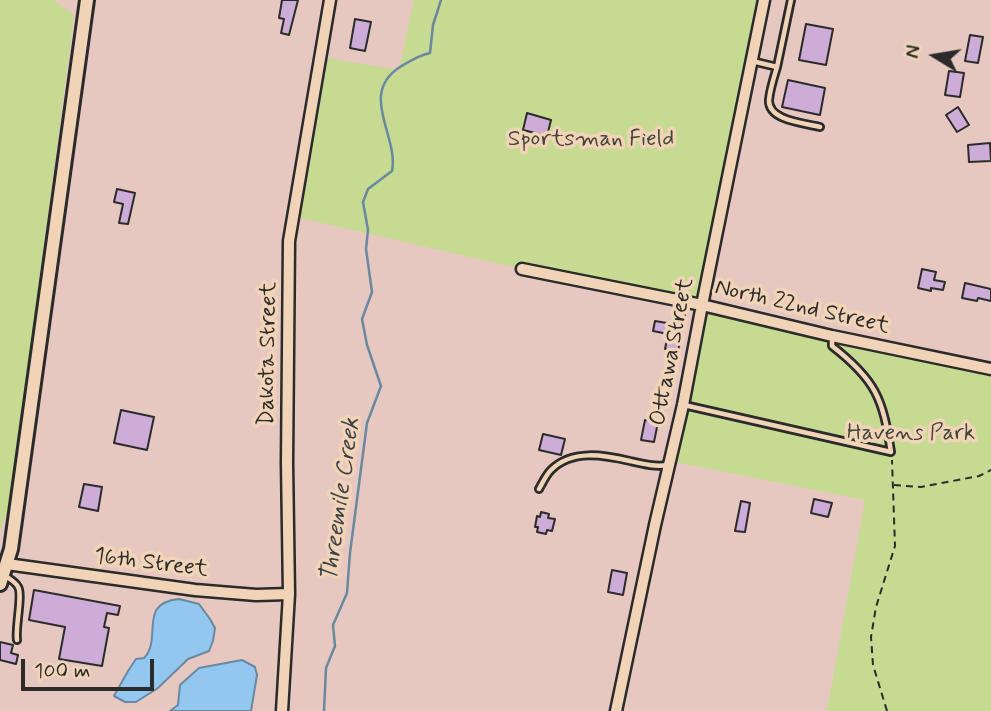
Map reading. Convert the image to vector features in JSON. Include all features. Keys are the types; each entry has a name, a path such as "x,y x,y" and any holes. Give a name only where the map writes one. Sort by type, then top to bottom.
{"street":[{"path":"4,574 13,536 87,0"},
{"name":"Dakota Street","path":"282,711 289,594 289,241 330,0"},
{"name":"Ottawa Street","path":"616,711 683,405 764,0"},
{"name":"North 22nd Street","path":"522,269 702,305 832,336 991,369"},
{"name":"16th Street","path":"4,574 256,595 289,594"}],"lane":[{"path":"791,0 769,101 770,110 778,117 820,127"},
{"path":"751,61 777,66"},
{"path":"683,405 891,452 881,402 867,378 832,346 832,336"},
{"path":"539,489 552,469 580,456 598,455 652,466 669,465"},
{"path":"4,574 20,591 16,620 17,640"}],"path":[{"path":"887,711 873,665 871,636 876,607 895,546 891,452"},
{"path":"893,485 921,488 979,476 991,470"}],"green space":[{"path":"0,0 53,0 74,15 10,503 0,531"},
{"path":"414,0 764,0 702,305 991,369 991,711 827,711 865,500 670,461 701,305 522,269 292,216 320,57 399,70"}],"water":[{"path":"179,599 199,604 210,619 215,628 209,651 188,659 158,688 136,702 125,702 114,696 136,659 144,658 149,650 154,614 158,607"},
{"path":"242,660 255,667 257,675 251,711 170,711 178,705 180,685 199,668"}],"building":[{"path":"282,0 298,0 289,35 281,33 284,19 279,18"},
{"path":"355,19 371,22 365,51 350,48"},
{"path":"806,24 833,29 826,65 799,60"},
{"path":"970,35 983,37 978,63 965,61"},
{"path":"949,71 964,73 960,97 945,95"},
{"path":"788,80 825,88 820,115 782,107"},
{"path":"958,107 969,125 957,132 946,115"},
{"path":"527,113 551,120 547,136 523,130"},
{"path":"990,143 991,161 969,162 968,145"},
{"path":"117,189 135,193 128,224 119,223 123,204 114,202"},
{"path":"922,269 936,272 934,280 945,282 943,290 918,288"},
{"path":"965,283 991,289 991,301 962,298"},
{"path":"676,313 685,315 678,351 665,349 668,334 653,331 655,321 673,324"},
{"path":"121,410 154,417 147,450 114,443"},
{"path":"645,420 658,422 654,442 641,440"},
{"path":"543,434 565,439 561,455 539,450"},
{"path":"84,484 102,487 98,511 79,507"},
{"path":"814,499 832,503 828,517 811,513"},
{"path":"741,501 750,503 745,532 735,531"},
{"path":"541,512 549,514 548,518 555,519 552,531 547,530 546,534 537,532 538,527 535,527 537,516 540,517"},
{"path":"612,570 627,573 623,595 608,592"},
{"path":"34,590 120,606 118,615 107,613 104,627 109,628 102,666 59,659 65,627 29,620"},
{"path":"0,642 13,645 11,653 18,655 16,664 0,660"}],"waterway":[{"name":"Threemile Creek","path":"324,711 326,668 335,646 333,625 347,593 367,423 381,386 367,345 362,319 372,292 366,249 368,230 363,202 368,189 392,171 393,158 383,116 382,90 388,78 400,67 430,53 433,25 441,0"}],"park label":[{"name":"Sportsman Field","path":"591,140"},
{"name":"Havens Park","path":"911,434"}]}
